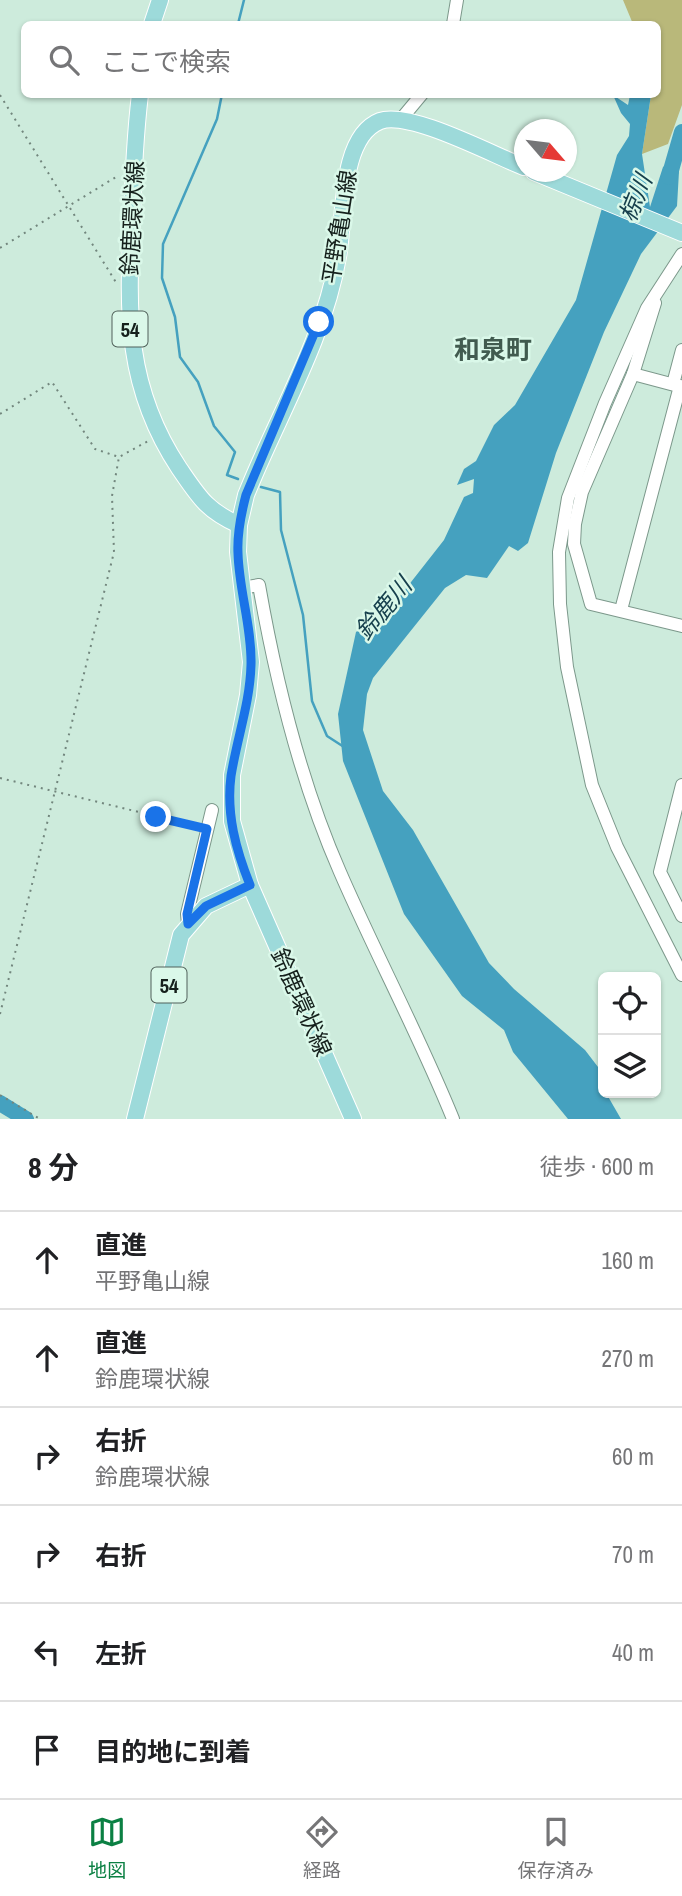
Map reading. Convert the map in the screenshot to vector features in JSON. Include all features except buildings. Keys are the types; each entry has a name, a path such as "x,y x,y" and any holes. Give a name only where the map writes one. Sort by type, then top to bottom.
{"main road":[{"path":"153,21 160,0"},
{"name":"鈴鹿環状線","path":"140,98 129,286 133,353 140,385 160,434 204,506 239,525 238,552 251,670 232,775 230,805 235,842 250,885 354,1119"},
{"path":"406,119 514,163"},
{"name":"平野亀山線","path":"239,525 246,495 328,299 339,256 354,148 373,124 406,119"},
{"path":"558,182 682,233"},
{"name":"54","path":"135,1119 181,935 206,906 250,885"}],"street":[{"path":"454,21 457,0"},
{"path":"406,119 419,98"},
{"path":"682,256 656,296 629,347 568,498 559,552 560,604 567,667 592,785 617,847 682,975"},
{"path":"656,296 653,316 633,373 582,492 574,544 592,604 682,626"},
{"path":"621,610 678,386 682,350"},
{"path":"633,373 678,386"},
{"path":"242,588 259,585 276,677 310,795 339,871 399,995 453,1119"},
{"path":"682,785 660,872 682,916"},
{"path":"188,924 187,914 212,810"}],"path":[{"path":"0,95 112,279 118,285 129,286"},
{"path":"0,248 116,177"},
{"path":"0,409 1,414 52,382 89,443 106,455 119,457 160,434"},
{"path":"0,1014 114,552 112,496 119,457"},
{"path":"0,778 207,829"},
{"path":"0,1095 40,1119"}],"shaded area":[{"path":"623,0 682,0 682,105 668,144 642,154 651,98 661,98 661,21 632,21"}],"water":[{"path":"614,98 628,105 629,98 651,98 642,154 650,207 663,167 680,154 677,206 641,254 604,332 556,453 528,543 518,551 509,546 487,578 466,575 445,588 373,678 367,694 363,730 383,791 413,830 489,963 514,989 585,1050 598,1067 598,1098 609,1098 621,1119 568,1119 513,1052 504,1030 462,996 404,914 343,761 338,714 356,632 393,605 444,540 464,497 473,493 474,479 457,485 464,469 476,461 494,425 515,405 576,300 617,155 629,136 630,124"}],"waterway":[{"path":"239,21 244,0"},
{"path":"221,98 217,119 163,244 162,278 175,317 180,357 198,382 214,426 235,452 227,475 238,479"},
{"name":"椋川","path":"669,177 682,132"},
{"path":"261,487 280,492 281,530 303,615 312,701 327,736 344,747"},
{"path":"0,1103 26,1119"}],"district":[{"name":"和泉町","path":"493,349"}],"route":[{"path":"156,817 207,829 187,914 188,924 206,906 250,885 235,842 230,805 232,775 248,695 251,662 239,567 239,525 246,495 319,322"}],"water label":[{"name":"鈴鹿川","path":"383,608"}]}
